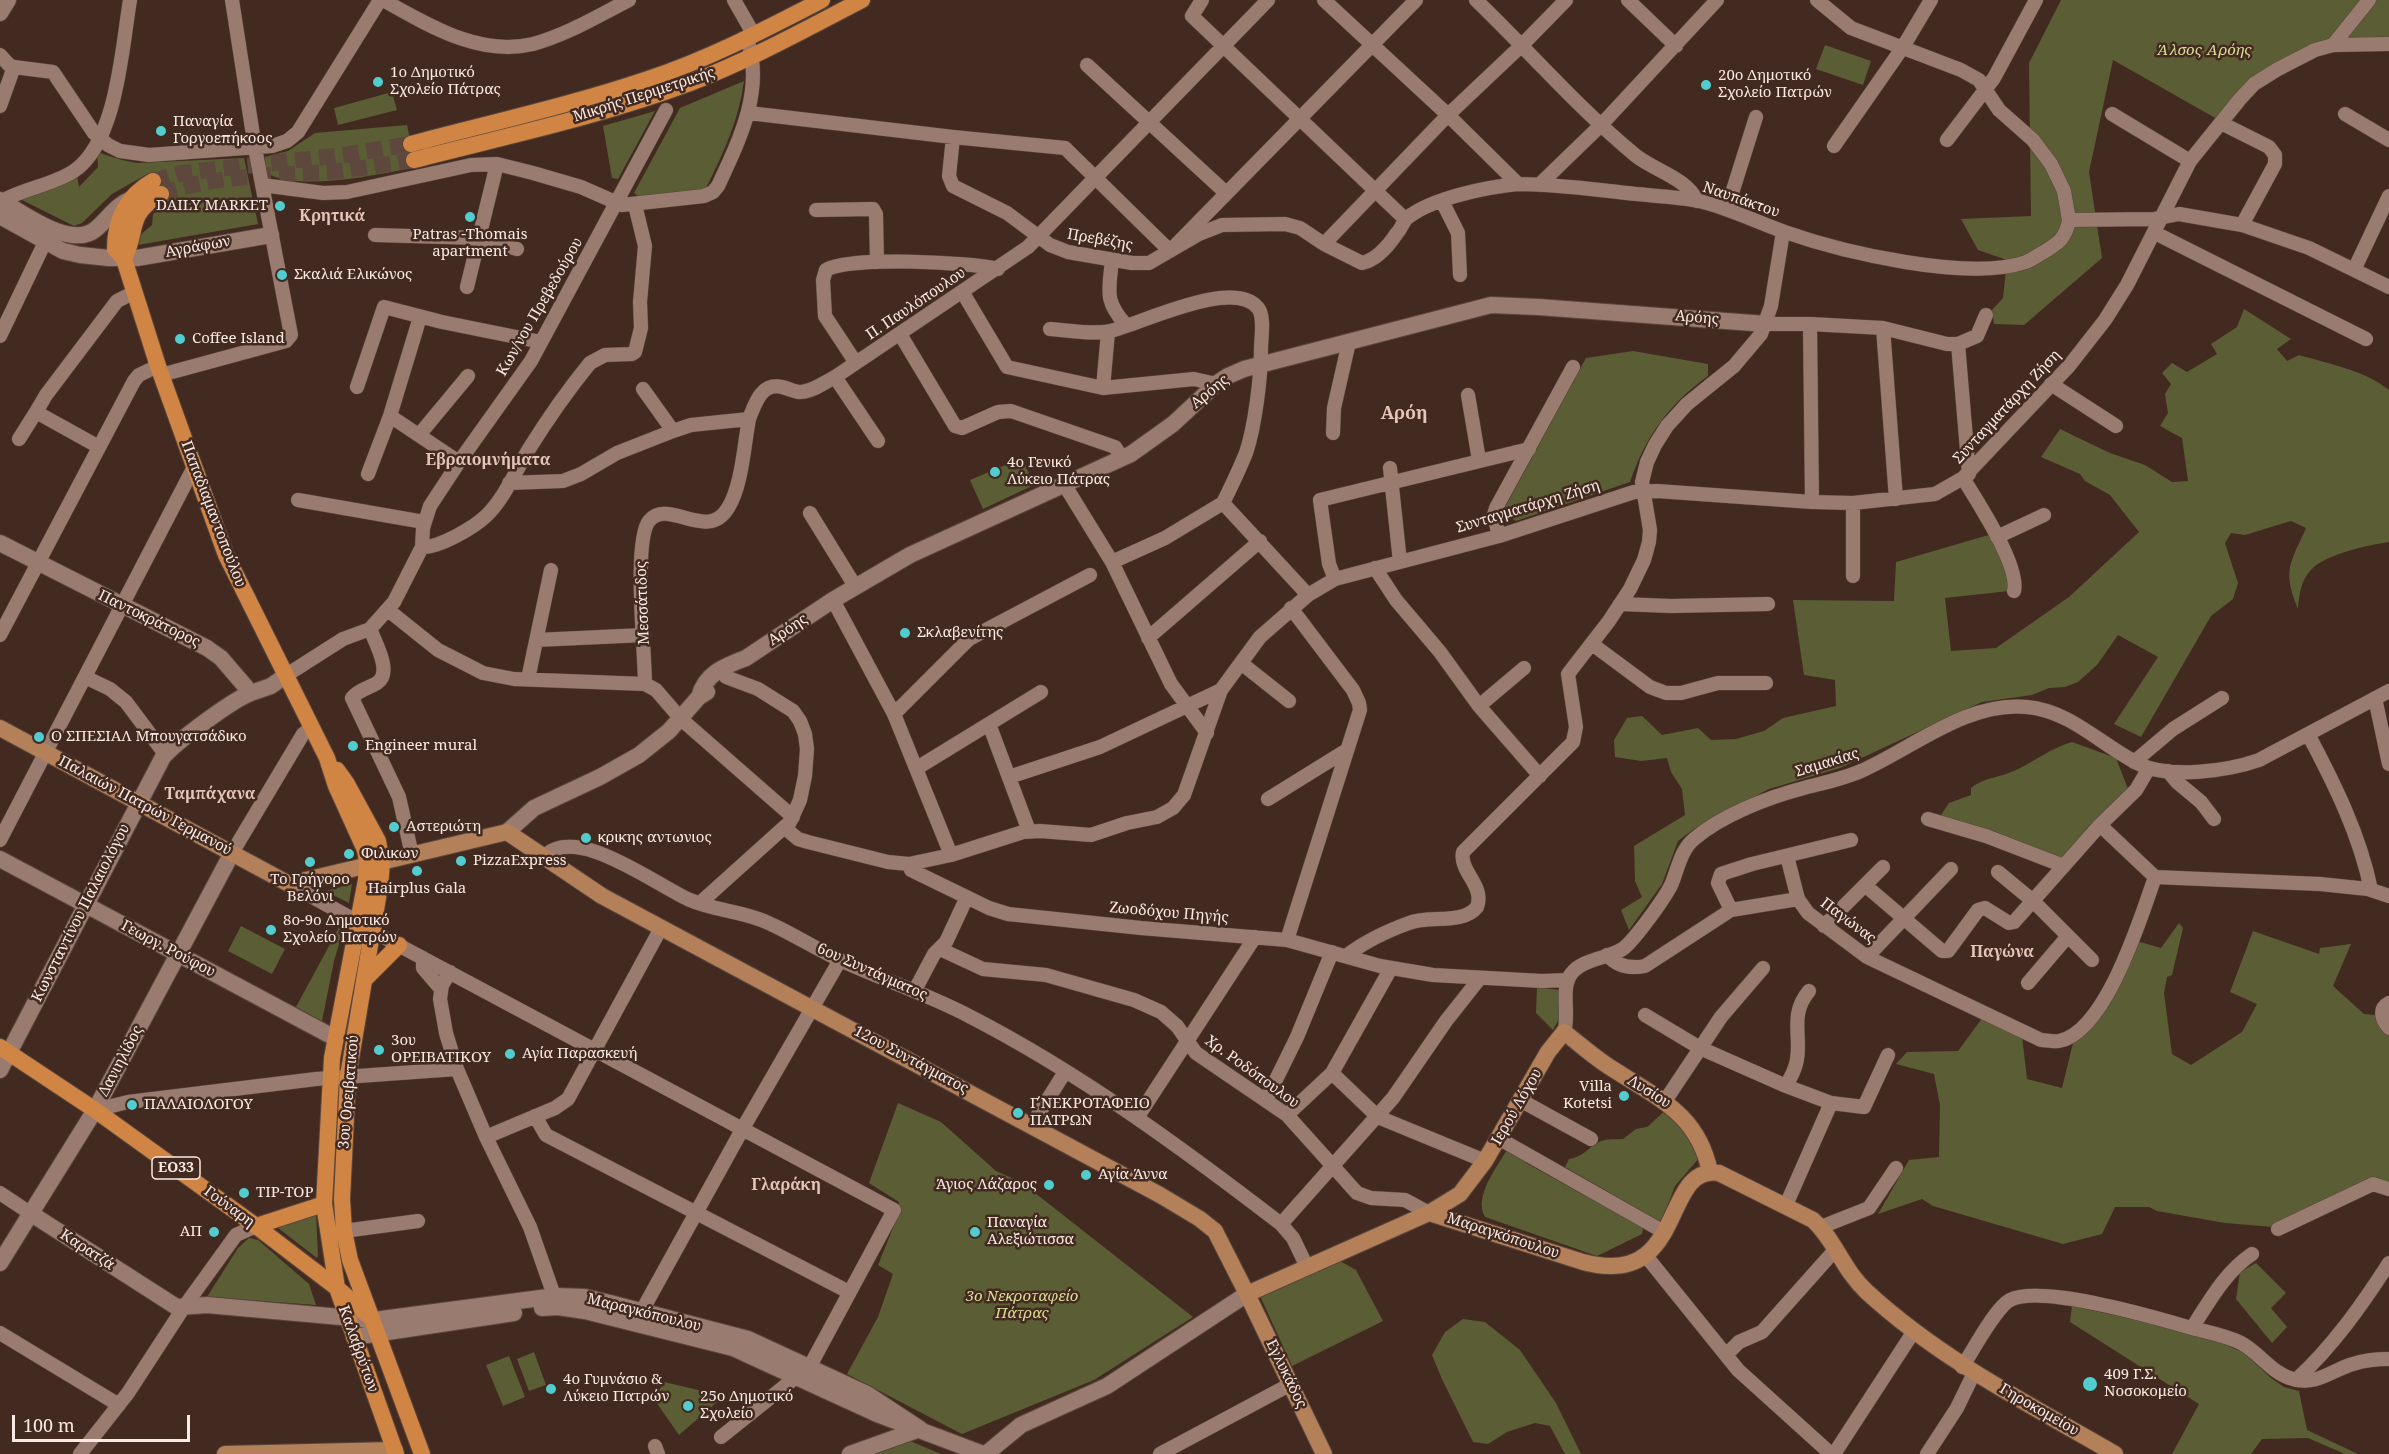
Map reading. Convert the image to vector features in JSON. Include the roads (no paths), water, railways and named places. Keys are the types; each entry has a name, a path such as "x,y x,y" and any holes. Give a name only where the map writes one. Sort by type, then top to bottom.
{"main road":[{"name":"Μικρής Περιμετρικής","path":"822,0 750,37 649,79 413,152 601,112 692,82 752,56 862,0"},
{"path":"157,187 135,220 130,247 124,259 115,249 115,238 120,217 130,199 157,187"},
{"name":"Παπαδιαμαντοπούλου","path":"124,259 159,371 231,570 327,758 347,784 373,829 380,847 374,863"},
{"name":"Παλαιών Πατρών Γερμανού","path":"0,728 289,884"},
{"path":"289,884 507,832 543,858"},
{"name":"12ου Συντάγματος","path":"543,858 602,896 1160,1195 1208,1225 1216,1233 1247,1294"},
{"name":"3ου Ορειβατικού","path":"374,863 365,927 363,981 348,1076 342,1199 344,1231 350,1260 376,1327"},
{"name":"3ου Ορειβατικού","path":"337,1288 324,1204 331,1077 335,1038 365,927"},
{"path":"363,981 399,945"},
{"name":"Ιερού Λόχου","path":"1430,1213 1448,1203 1464,1190 1485,1161 1548,1052 1564,1032"},
{"name":"Λυσίου","path":"1564,1032 1602,1062 1665,1101 1682,1115 1694,1131 1706,1156 1710,1172"},
{"name":"Γούναρη","path":"4,1050 95,1110 256,1226 337,1288"},
{"path":"1646,1256 1664,1232 1686,1190 1701,1176 1710,1172 1725,1176 1814,1220 1821,1227 1855,1281 1914,1331 1968,1370"},
{"path":"256,1226 324,1204"},
{"name":"Μαραγκόπουλου","path":"1247,1294 1430,1213 1595,1265 1611,1267 1627,1265 1646,1256"},
{"name":"Καλαβρύτων","path":"337,1288 395,1452"},
{"name":"Καλαβρύτων","path":"337,1288 376,1327 422,1454"},
{"name":"Εγλυκάδος","path":"1247,1294 1324,1454"},
{"name":"Γηροκομείου","path":"1968,1370 2115,1454"},
{"path":"225,1454 395,1452"}],"street":[{"path":"0,13 8,0"},
{"path":"130,0 113,105 86,160 61,178 19,192 1,206 53,230 80,236 96,229 113,209 130,199"},
{"path":"0,635 134,381 140,375 289,340 291,331 255,148 232,0"},
{"path":"0,54 14,67 54,72 83,118 99,137 120,151 140,155 255,148 282,143 298,132 381,0 464,40 500,47 524,46 543,41 629,0"},
{"path":"262,185 314,192 347,192 471,165 497,164 572,183 616,204 635,205 700,197 715,191 749,113 754,69 750,37 734,0"},
{"path":"1202,0 1192,16 1406,219"},
{"name":"Π. Παυλόπουλου","path":"749,419 757,398 763,390 777,386 801,392 835,377 998,269 1039,237 1268,0"},
{"path":"1324,0 1448,115 1518,184"},
{"path":"749,113 1065,148 1170,250 1416,0"},
{"path":"1476,0 1601,126 1640,159 1687,187 1694,193 1697,201"},
{"path":"1324,244 1448,115 1566,0"},
{"path":"1628,0 1676,46"},
{"path":"1539,185 1601,126 1717,0"},
{"path":"1817,0 1851,28 1970,74 1982,83 1999,110 2033,140 2051,164 2062,185 2069,220 2161,218 2186,214 2242,225 2309,248 2389,286"},
{"path":"1834,146 1903,47 1931,0"},
{"path":"1947,140 1987,90 2036,0"},
{"path":"2333,45 2369,0"},
{"path":"2333,45 2389,44"},
{"name":"Συνταγματάρχη Ζήση","path":"909,864 951,855 1029,831 1091,835 1165,813 1176,806 1184,795 1221,690 1260,637 1291,608 1335,579 1499,536 1615,497 1643,491 1812,502 1853,502 1935,494 1966,476 2051,384 2105,320 2155,232 2190,161 2245,93 2264,77 2315,50 2333,45"},
{"path":"1087,65 1226,193"},
{"path":"0,106 14,67"},
{"name":"Κων/νου Πρεβεδούρου","path":"422,547 424,522 430,506 514,387 541,342 666,110"},
{"path":"2112,114 2190,161"},
{"path":"2345,114 2389,140"},
{"path":"1726,209 1756,117"},
{"path":"2221,123 2269,147 2275,155 2276,164 2242,225"},
{"name":"Πρεβέζης","path":"953,137 949,176 953,186 1007,213 1050,245 1068,252 1112,260 1149,263 1213,228 1231,224 1293,225 1362,263 1384,249 1406,219"},
{"path":"467,287 497,164"},
{"name":"Ναυπάκτου","path":"1406,219 1442,201 1484,189 1518,184 1539,185 1697,201 1726,209 1783,232 1860,253 1932,266 1964,268 1994,267 2026,262 2061,241 2066,234 2069,220"},
{"path":"2354,270 2389,196"},
{"path":"1442,201 1458,232 1460,275"},
{"path":"251,693 271,686 343,639 370,629 388,610 422,547 429,547 444,541 489,513 530,447 590,363 604,355 633,354 641,328 640,302 645,246 635,205"},
{"name":"Αγράφων","path":"1,206 45,242 74,254 124,259 271,235"},
{"path":"816,210 873,209 876,214 877,262"},
{"path":"1266,1100 1339,954 1409,922 1461,915 1473,911 1478,904 1478,893 1462,855 1465,849 1568,749 1575,739 1576,726 1567,676 1620,604 1642,566 1649,542 1648,512 1642,482 1647,462 1667,426 1702,390 1740,360 1758,339 1766,324 1783,232"},
{"path":"2155,232 2366,339"},
{"path":"375,235 479,238 517,249"},
{"path":"0,336 45,242"},
{"path":"1112,260 1108,296 1112,309 1126,325"},
{"path":"856,363 825,316 823,276 826,270 835,265 877,262 967,263 998,269"},
{"path":"20,439 53,385 117,301 135,292"},
{"path":"963,293 1007,367 1103,388 1194,379 1216,384"},
{"path":"1050,329 1108,332 1213,297 1245,301 1256,306 1261,314 1261,364 1248,444 1223,503 1165,538 1112,562"},
{"name":"Αρόης","path":"681,719 699,697 726,677 746,658 855,586 930,545 1122,458 1161,434 1216,384 1233,374 1261,364 1491,305 1538,306 1766,324"},
{"path":"357,387 384,307 420,317 541,342"},
{"path":"1766,324 1883,328 1947,344 1958,344 1977,336 1986,315"},
{"path":"368,474 390,416 420,317"},
{"path":"1810,324 1812,502"},
{"path":"1883,328 1896,499"},
{"path":"1103,388 1108,332"},
{"path":"900,334 955,426 966,427 998,412 1011,411 1115,447 1122,458"},
{"path":"1333,433 1334,408 1349,342"},
{"path":"1958,344 1966,476 2016,579 2014,591"},
{"path":"1499,536 1494,515 1574,367"},
{"path":"419,435 468,376"},
{"path":"835,377 878,441"},
{"path":"2051,384 2116,426"},
{"path":"643,389 673,431"},
{"path":"1468,395 1479,460"},
{"path":"36,412 99,447"},
{"path":"390,416 459,462"},
{"path":"509,483 555,482 572,478 617,453 673,431 691,425 749,419"},
{"name":"Μεσσάτιδος","path":"645,684 640,566 647,525 651,519 661,514 705,522 714,520 723,514 735,490 749,419"},
{"path":"1335,579 1329,564 1320,500 1529,449"},
{"path":"0,840 194,467"},
{"path":"1390,468 1400,561"},
{"path":"1064,484 1112,562 1171,684 1206,733"},
{"path":"297,500 424,522"},
{"path":"1853,502 1853,576"},
{"path":"1223,503 1308,595"},
{"path":"810,513 855,586"},
{"path":"1997,537 2044,515"},
{"path":"1148,638 1260,541"},
{"name":"Παντοκράτορος","path":"0,543 207,648 221,658 251,693"},
{"path":"1375,568 1396,600 1440,652 1479,706 1540,776"},
{"path":"528,679 551,570"},
{"path":"894,714 969,639 1090,575"},
{"path":"833,600 894,714 951,855"},
{"path":"1620,604 1671,606 1768,604"},
{"path":"1287,940 1359,713 1358,700 1353,690 1291,608"},
{"path":"388,610 429,644 462,664 492,676 645,684"},
{"path":"370,629 380,654 382,676 380,681 352,698 396,789 404,814 412,855"},
{"path":"536,640 644,634"},
{"path":"1592,644 1650,687 1666,693 1681,693 1718,683 1766,683"},
{"name":"Αρόης","path":"699,697 702,684 725,665 746,658"},
{"path":"1241,663 1289,701"},
{"path":"1479,706 1524,668"},
{"path":"85,677 110,689 126,702 165,754"},
{"path":"700,903 789,822 802,792 806,765 806,743 800,721 793,711 775,698 748,684 726,677"},
{"name":"Ζωοδόχου Πηγής","path":"645,684 656,690 681,719 789,822 798,839 888,862 909,864 911,870 996,911 1141,928 1287,940 1391,968 1445,976 1568,980"},
{"path":"1009,777 1100,747 1221,690"},
{"name":"Σαμακίας","path":"1568,980 1577,969 1624,948 1653,913 1671,886 1687,846 1696,837 1759,802 1860,772 1980,712 2013,706 2053,713 2069,720 2134,762 2149,768 2168,771 2216,770 2265,757 2389,691"},
{"path":"917,768 1041,692"},
{"name":"Κωνσταντίνου Παλαιολόγου","path":"0,1070 4,1050 85,905 165,754 233,703 251,693"},
{"path":"2134,762 2173,729 2222,698"},
{"path":"2375,698 2389,764"},
{"path":"507,832 534,808 600,777 639,755 681,719"},
{"path":"989,724 1029,831"},
{"path":"232,853 303,734 311,728"},
{"path":"2308,734 2328,771 2357,841 2371,890"},
{"path":"1268,799 1347,750"},
{"path":"1866,886 1945,952 1948,951 1978,909 1985,908 2012,923 2100,825 2136,790 2149,768"},
{"path":"2168,771 2177,782 2201,802 2214,819"},
{"path":"1928,819 1995,839 2064,866"},
{"path":"2100,825 2155,878 2292,882 2371,890 2389,896"},
{"path":"1731,910 1718,883 1721,874 1752,864 1851,840"},
{"name":"6ου Συντάγματος","path":"543,858 556,849 590,849 700,903 741,912 766,922 840,960 915,990 968,1016 1065,1072 1137,1118 1281,1224 1293,1238 1307,1267"},
{"name":"Δανιηλίδος","path":"0,1263 95,1110 232,853"},
{"path":"1787,856 1798,899"},
{"name":"Γεωργ. Ρούφου","path":"0,859 335,1038"},
{"path":"1824,926 1883,867"},
{"path":"1867,957 1951,869"},
{"path":"1998,872 2033,901 2092,960"},
{"name":"Παγώνας","path":"1607,955 1612,961 1621,965 1635,968 1645,966 1731,910 1798,899 1808,913 1867,957 2041,1040 2060,1041 2080,1030 2092,1017 2120,970 2155,878"},
{"name":"Παλαιών Πατρών Γερμανού","path":"289,884 365,927 894,1210 849,1292"},
{"path":"915,990 927,966 946,942 967,897"},
{"path":"486,1137 555,1108 568,1099 661,927"},
{"path":"2028,983 2068,936"},
{"path":"1137,1118 1255,937"},
{"name":"Χρ. Ροδόπουλου","path":"940,949 983,969 1046,975 1134,1000 1169,1018 1196,1053 1287,1115 1332,1167 1360,1195 1405,1200 1430,1213"},
{"path":"423,958 423,968 441,989"},
{"path":"638,1317 840,960"},
{"path":"1287,1115 1332,1073 1391,968"},
{"path":"1665,1101 1721,1017 1763,968"},
{"path":"450,972 441,989 440,1007 457,1069 486,1137 530,1227 557,1302"},
{"path":"1281,1224 1378,1117 1446,1021 1480,978"},
{"path":"1564,1032 1568,980"},
{"path":"1786,1086 1797,1063 1796,1030 1802,999 1809,991"},
{"path":"2389,1003 2384,1006 2382,1012 2389,1028"},
{"path":"1645,1015 1700,1048 1831,1103 1864,1107 1888,1055"},
{"path":"95,1110 128,1102 331,1077 457,1069"},
{"path":"1031,1126 1065,1072"},
{"path":"1332,1073 1378,1117 1485,1161"},
{"path":"1520,1100 1592,1139"},
{"path":"1786,1205 1831,1103"},
{"path":"535,1116 546,1135 849,1292 810,1366 794,1376 722,1437"},
{"path":"1498,1138 1664,1232"},
{"path":"1821,1227 1869,1208 1896,1168"},
{"path":"2278,1229 2373,1184 2389,1189"},
{"name":"Καρατζά","path":"0,1193 179,1307"},
{"path":"344,1231 418,1221"},
{"path":"80,1454 119,1405 179,1307 236,1235 256,1226"},
{"path":"1726,1355 1739,1342 1762,1332 1835,1250"},
{"path":"2192,1328 2231,1273 2252,1254"},
{"path":"1646,1256 1738,1370 1832,1454 1914,1331"},
{"path":"2296,1380 2326,1350 2363,1303 2389,1263"},
{"name":"Μαραγκόπουλου","path":"354,1337 376,1327 585,1298 733,1348 876,1414 984,1454 1002,1438 1030,1419 1107,1386 1247,1294"},
{"path":"1927,1454 1957,1408 1968,1370 2002,1307 2017,1298 2040,1297 2092,1303 2192,1328 2242,1344 2276,1371 2296,1380 2315,1380 2354,1364 2389,1359"},
{"name":"Μαραγκόπουλου","path":"179,1307 207,1305 346,1318 376,1327"},
{"name":"Μαραγκόπουλου","path":"638,1317 748,1339 867,1394 920,1429"},
{"path":"0,1333 119,1405"},
{"path":"1160,1454 1291,1384"},
{"path":"850,1454 920,1429"}],"tunnel":[{"path":"153,181 182,173 344,155 411,144"},
{"path":"161,194 222,180 328,172 414,160"}],"place":[{"name":"1ο Δημοτικό Σχολείο Πάτρας","path":"378,82"},
{"name":"20ο Δημοτικό Σχολείο Πατρών","path":"1706,85"},
{"name":"Παναγία Γοργοεπήκοος","path":"161,131"},
{"name":"DAILY MARKET","path":"280,206"},
{"name":"Patras -Thomais apartment","path":"470,217"},
{"name":"Σκαλιά Ελικώνος","path":"282,275"},
{"name":"Coffee Island","path":"180,339"},
{"name":"4ο Γενικό Λύκειο Πάτρας","path":"995,472"},
{"name":"Σκλαβενίτης","path":"905,633"},
{"name":"Ο ΣΠΕΣΙΑΛ Μπουγατσάδικο","path":"39,737"},
{"name":"Engineer mural","path":"353,746"},
{"name":"Αστεριώτη","path":"394,827"},
{"name":"κρικης αντωνιος","path":"586,838"},
{"name":"Φιλικων","path":"349,854"},
{"name":"PizzaExpress","path":"461,861"},
{"name":"Το Γρήγορο Βελόνι","path":"310,862"},
{"name":"Hairplus Gala","path":"417,871"},
{"name":"8o-9ο Δημοτικό Σχολείο Πατρών","path":"271,930"},
{"name":"3ου ΟΡΕΙΒΑΤΙΚΟΥ","path":"379,1050"},
{"name":"Αγία Παρασκευή","path":"510,1054"},
{"name":"Villa Kotetsi","path":"1624,1096"},
{"name":"ΠΑΛΑΙΟΛΟΓΟΥ","path":"132,1105"},
{"name":"Γ΄ΝΕΚΡΟΤΑΦΕΙΟ ΠΑΤΡΩΝ","path":"1018,1113"},
{"name":"Αγία Άννα","path":"1086,1175"},
{"name":"Άγιος Λάζαρος","path":"1049,1185"},
{"name":"TIP-TOP","path":"244,1193"},
{"name":"ΑΠ","path":"214,1232"},
{"name":"Παναγία Αλεξιώτισσα","path":"975,1232"},
{"name":"409 Γ.Σ. Νοσοκομείο","path":"2090,1384"},
{"name":"4ο Γυμνάσιο & Λύκειο Πατρών","path":"551,1389"},
{"name":"25ο Δημοτικό Σχολείο","path":"688,1406"}],"district":[{"name":"Κρητικά","path":"332,216"},
{"name":"Αρόη","path":"1404,414"},
{"name":"Εβραιομνήματα","path":"488,460"},
{"name":"Ταμπάχανα","path":"210,794"},
{"name":"Παγώνα","path":"2002,952"},
{"name":"Γλαράκη","path":"786,1185"}],"park label":[{"name":"Άλσος Αρόης","path":"2204,51"},
{"name":"3o Νεκροταφείο Πάτρας","path":"1022,1306"}]}
